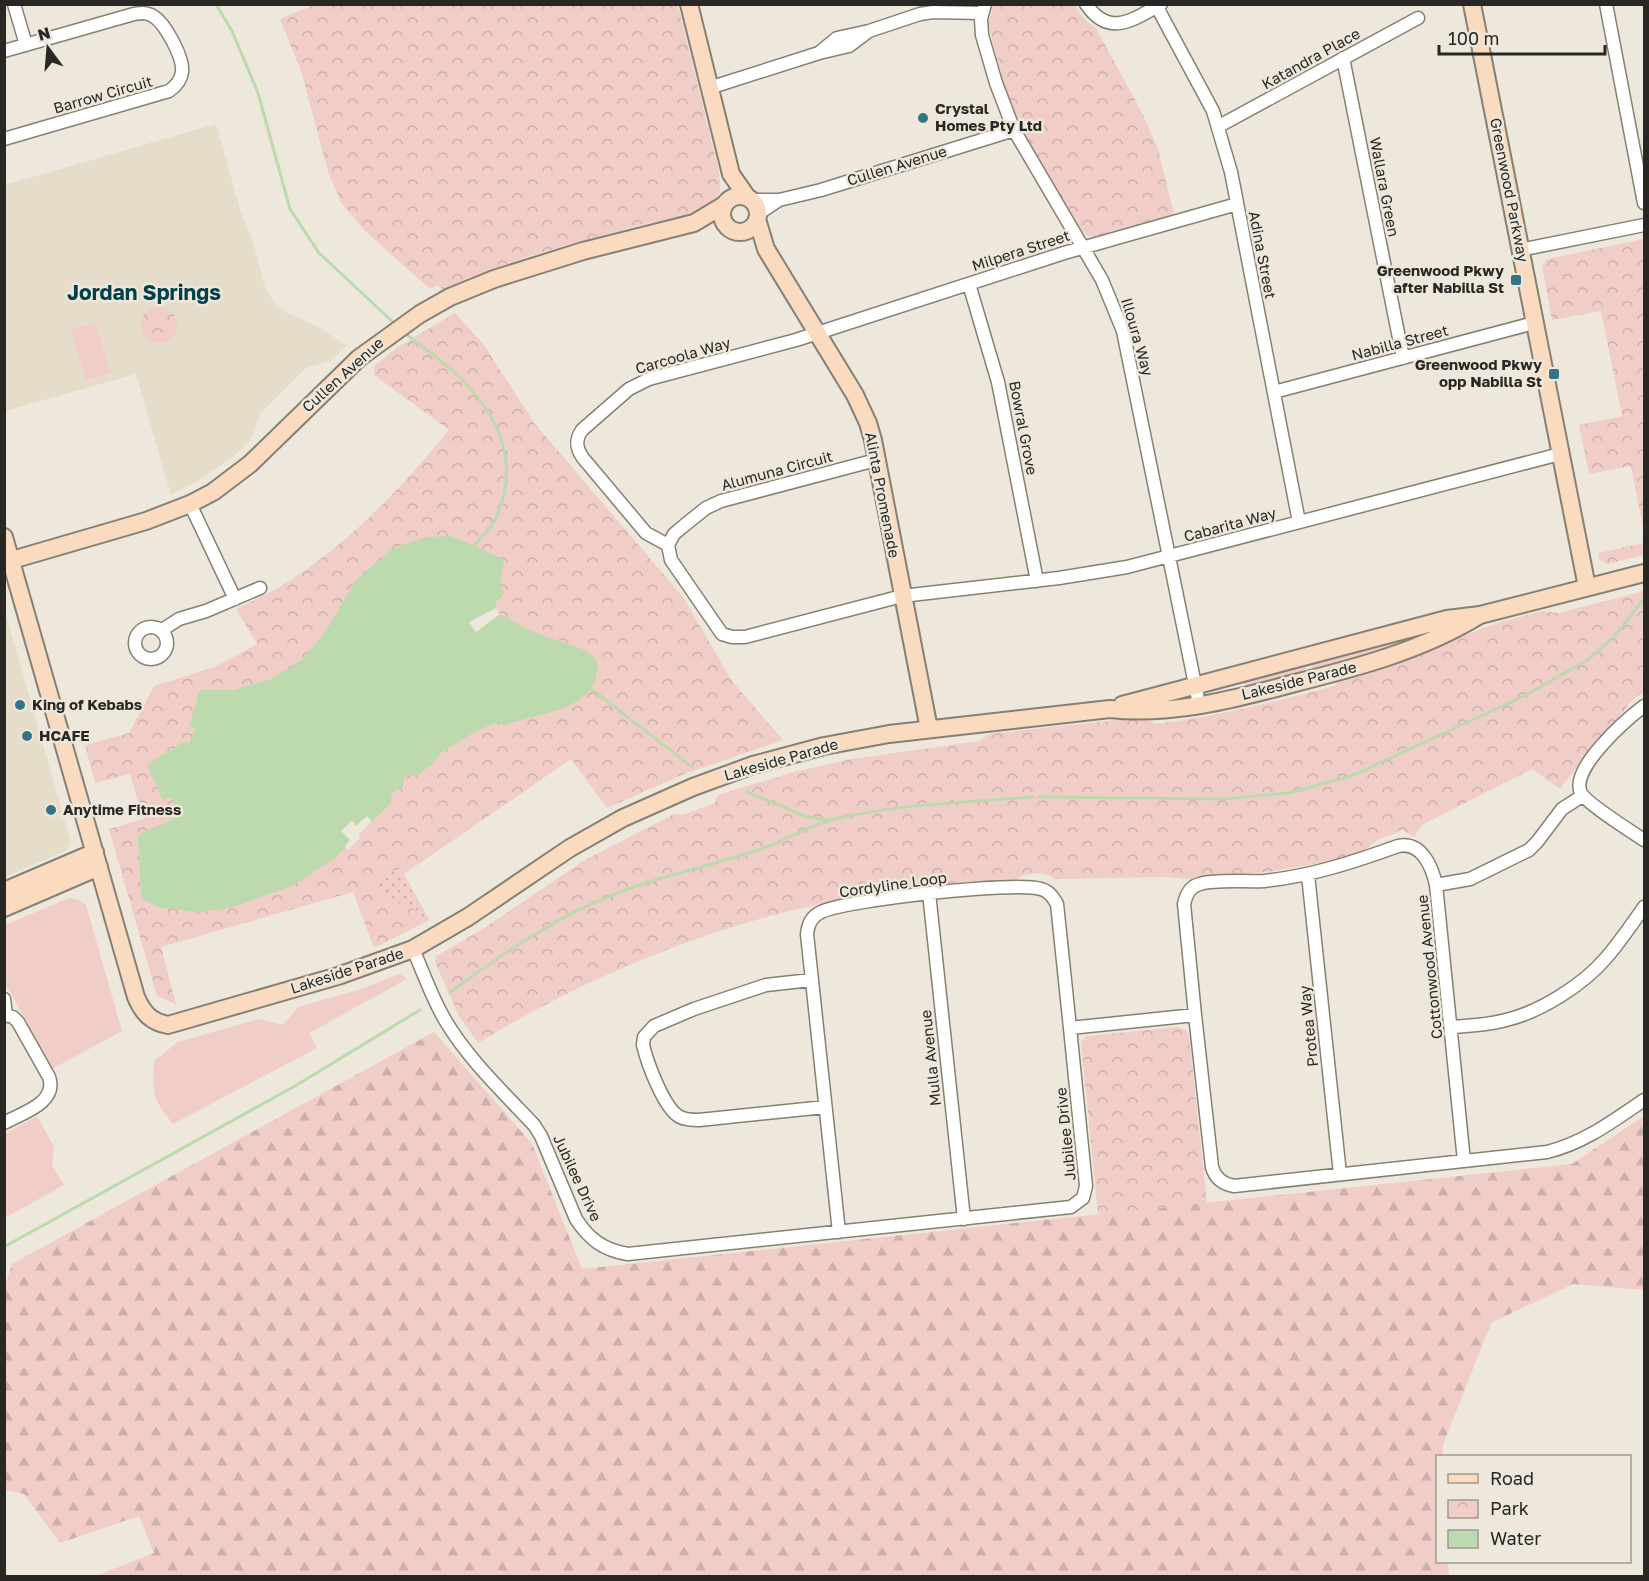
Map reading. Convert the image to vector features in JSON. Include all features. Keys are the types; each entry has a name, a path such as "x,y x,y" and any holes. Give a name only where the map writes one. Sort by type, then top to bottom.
{"street":[{"path":"14,4 26,45"},
{"name":"Alinta Promenade","path":"689,4 731,174 754,207 766,249 862,411 873,440 928,729"},
{"path":"1086,4 1096,17 1112,24 1129,22 1159,6"},
{"name":"Greenwood Parkway","path":"1472,4 1587,587"},
{"path":"1606,4 1644,203"},
{"name":"Adina Street","path":"1159,6 1219,126 1231,172 1299,522"},
{"path":"709,88 819,53 837,38 933,12 983,9"},
{"name":"Illoura Way","path":"983,9 982,35 987,55 1014,130 1107,289 1123,331 1199,704"},
{"name":"Barrow Circuit","path":"4,51 134,14 148,14 159,20 170,37 181,58 182,73 181,80 169,91 4,139"},
{"name":"Katandra Place","path":"1219,126 1418,18"},
{"name":"Wallara Green","path":"1343,58 1403,358"},
{"name":"Cullen Avenue","path":"754,207 843,184 1014,130"},
{"name":"Alinta Promenade","path":"726,203 731,174"},
{"path":"736,196 754,207 752,228 742,232 727,226 722,216 726,203 736,196"},
{"name":"Cullen Avenue","path":"8,561 146,521 190,504 213,492 250,464 346,369 384,338 450,297 502,276 630,238 694,223 726,203"},
{"name":"Milpera Street","path":"817,332 1083,247 1237,204"},
{"name":"Cullen Avenue","path":"694,223 734,230"},
{"path":"1520,250 1644,225"},
{"name":"Alinta Promenade","path":"734,230 766,249"},
{"name":"Bowral Grove","path":"969,284 998,382 1037,580"},
{"name":"Nabilla Street","path":"1274,392 1534,323"},
{"name":"Carcoola Way","path":"668,546 646,533 583,458 577,447 578,435 639,382 817,332"},
{"name":"Cabarita Way","path":"902,596 1103,572 1560,454"},
{"name":"Alumuna Circuit","path":"668,546 674,534 706,508 721,501 876,460"},
{"path":"190,504 236,599"},
{"name":"Lakeside Parade","path":"4,537 8,561 136,997 141,1010 157,1023 168,1025 338,976 413,949 468,917 570,848 623,818 683,791 753,765 856,739 1110,709 1155,710 1274,689 1361,666 1436,639 1480,615"},
{"path":"668,546 675,567 700,599 722,634 732,638 745,637 902,596"},
{"name":"Lakeside Parade","path":"1110,709 1128,702 1447,619 1480,615 1644,573"},
{"path":"162,630 179,619 260,588"},
{"path":"1644,706 1613,731 1584,770 1578,783 1582,796 1644,840"},
{"path":"1436,885 1470,879 1529,850 1562,808 1582,796"},
{"name":"Cottonwood Avenue","path":"1195,1015 1184,904 1189,891 1200,884 1308,875 1405,844 1417,848 1422,853 1436,885 1464,1161"},
{"path":"4,891 97,859"},
{"path":"4,908 97,859"},
{"name":"Protea Way","path":"1308,875 1340,1174"},
{"name":"Cordyline Loop","path":"839,1232 807,934 810,922 817,914 832,908 929,893 1034,887 1048,892 1057,904 1070,1028"},
{"name":"Mulla Avenue","path":"929,893 964,1220"},
{"path":"1451,1028 1522,1016 1553,999 1594,971 1616,946 1644,907"},
{"name":"Jubilee Drive","path":"413,949 444,1019 474,1060 534,1125 547,1148 576,1219 589,1237 598,1244 616,1252 628,1254 964,1220 1064,1208 1078,1203 1083,1198 1086,1186 1070,1028"},
{"path":"811,980 766,985 694,1009 654,1026 644,1037 643,1045 663,1096 679,1117 699,1120 825,1107"},
{"path":"4,999 5,1015 13,1017 19,1024 49,1077 51,1085 50,1093 44,1101 4,1123"},
{"path":"1070,1028 1195,1015 1212,1167 1217,1178 1234,1186 1532,1154 1563,1148 1588,1137 1644,1100"}],"shaded area":[{"path":"216,124 265,287 274,302 287,313 317,326 347,346 330,361 307,367 260,414 251,440 230,459 196,482 171,495 136,374 5,411 5,185"},
{"path":"5,611 71,843 67,850 5,877"}],"green space":[{"path":"316,4 678,5 719,172 718,197 712,205 702,211 640,225 540,253 443,290 438,285 430,289 365,231 342,204 329,175 301,71 280,19"},
{"path":"994,5 1074,5 1085,20 1096,28 1143,115 1158,149 1174,214 1094,237 1083,232 1028,142 1007,94 990,32 989,22"},
{"path":"1644,239 1644,532 1631,466 1589,474 1579,425 1622,416 1601,311 1552,320 1542,266 1547,259"},
{"path":"159,307 172,312 177,325 172,338 159,343 146,338 141,325 146,312"},
{"path":"455,313 484,345 535,424 683,597 732,681 783,740 684,774 607,808 571,759 404,874 430,921 374,948 353,892 161,947 176,1004 157,996 109,829 143,819 130,774 95,783 85,745 129,733 154,686 215,667 257,644 236,609 290,581 339,544 397,490 432,450 449,430 374,375 374,366 398,347"},
{"path":"96,323 110,373 86,380 71,330"},
{"path":"1644,543 1644,555 1607,564 1599,559 1598,553"},
{"path":"1644,591 1644,691 1630,702 1622,714 1603,733 1560,789 1532,769 1422,825 1414,837 1402,830 1377,840 1366,850 1337,860 1267,872 1201,876 1191,879 1167,877 1054,879 1044,874 1032,874 1010,881 928,886 860,896 793,910 663,951 600,978 478,1043 459,1016 435,962 436,956 481,930 585,860 674,814 683,815 715,803 718,795 794,772 852,759 980,741 989,734 1145,717 1155,724 1245,708 1334,686 1342,678 1403,659 1497,623 1542,611 1559,613"},
{"path":"1441,626 1401,647 1313,672 1310,660"},
{"path":"1304,662 1307,674 1260,685 1241,684 1240,679"},
{"path":"401,868 427,921 409,906 396,904 383,896 373,884 389,877 390,872"},
{"path":"69,898 79,900 86,905 122,1031 52,1069 5,982 5,925"},
{"path":"400,974 407,979 309,1033 317,1048 173,1124 157,1101 154,1089 154,1061 178,1042 259,1019 283,1025 298,1007 358,990"},
{"path":"1178,1027 1186,1030 1189,1036 1207,1203 1098,1214 1081,1042 1087,1036"},
{"path":"434,1032 532,1144 582,1269 1572,1164 1644,1116 1644,1290 1573,1284 1491,1323 1443,1445 1443,1455 1436,1455 1436,1563 1448,1563 1449,1576 96,1576 154,1553 139,1516 60,1543 24,1494 5,1490 4,1289 12,1264"},
{"path":"37,1116 54,1147 52,1166 64,1185 5,1218 5,1134"}],"water":[{"path":"451,536 504,559 500,586 504,592 501,598 495,601 503,617 508,616 532,631 585,650 593,657 597,665 597,673 592,686 584,696 559,710 504,726 498,722 478,730 442,752 416,777 413,774 405,777 403,787 391,792 390,804 336,857 294,885 231,908 197,912 160,908 141,898 138,835 179,816 171,797 163,800 147,765 183,742 189,744 195,728 189,726 200,690 233,690 271,679 303,659 327,629 356,580 392,549 426,537"}],"pier":[{"path":"496,608 500,614 476,632 469,622"},
{"path":"367,816 372,821 348,850 345,847 350,840 341,831 352,821 356,826"}],"waterway":[{"path":"216,4 232,31 258,93 290,209 319,253 396,325"},
{"path":"405,333 449,368 470,389 484,405 502,440 506,459 503,499 493,524 472,548"},
{"path":"1039,797 1223,799 1289,793 1354,775 1524,696 1586,661 1613,638 1644,599"},
{"path":"587,688 594,691 692,767"},
{"path":"747,792 807,817 830,820"},
{"path":"450,992 525,941 584,907 643,884 758,850 824,822 908,807 1033,797"},
{"path":"4,1247 295,1086 420,1010"}],"place":[{"name":"Crystal Homes Pty Ltd","path":"923,118"},
{"name":"Greenwood Pkwy after Nabilla St","path":"1516,280"},
{"name":"Greenwood Pkwy opp Nabilla St","path":"1554,374"},
{"name":"King of Kebabs","path":"20,705"},
{"name":"HCAFE","path":"27,736"},
{"name":"Anytime Fitness","path":"51,810"}],"district":[{"name":"Jordan Springs","path":"144,293"}]}
